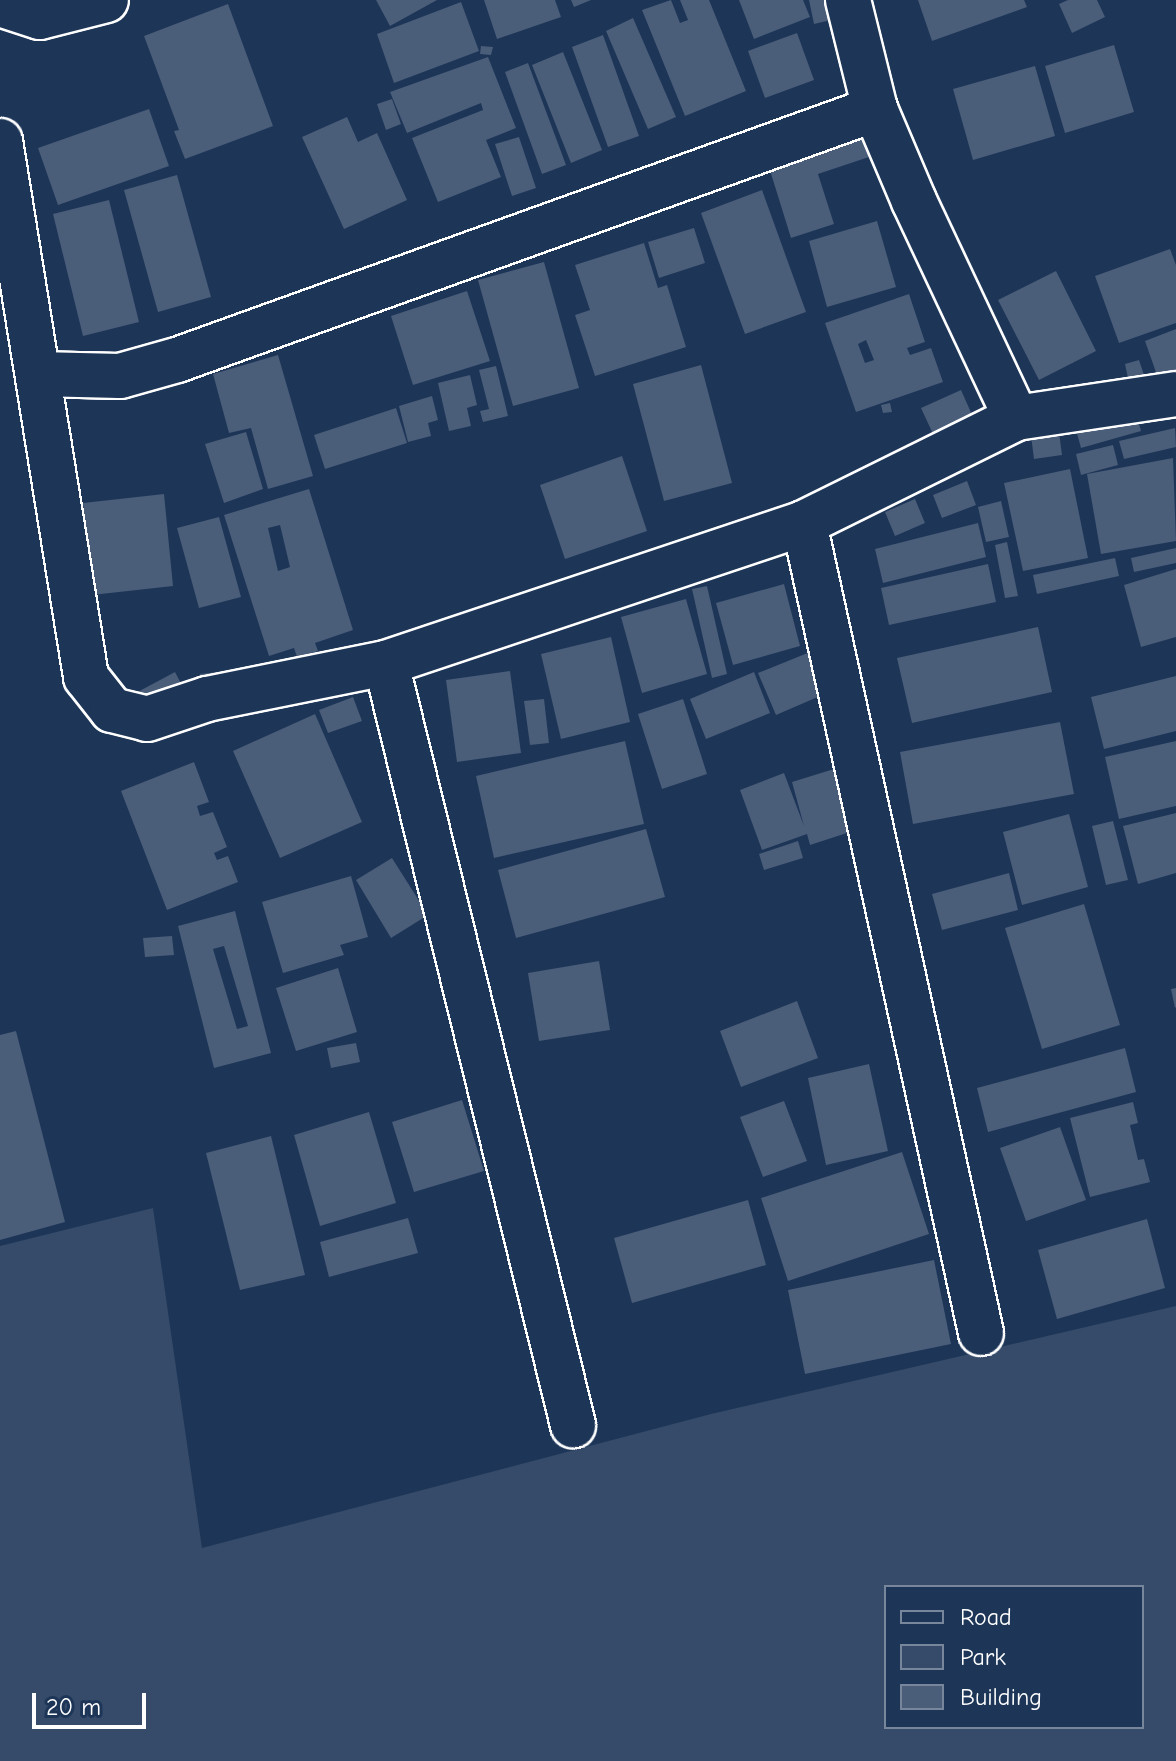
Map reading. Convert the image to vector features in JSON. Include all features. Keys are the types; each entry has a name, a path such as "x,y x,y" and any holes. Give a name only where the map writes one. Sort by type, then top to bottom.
{"street":[{"path":"0,4 40,17 106,0"},
{"path":"848,0 875,109 914,201 1016,418"},
{"path":"38,374 120,376 177,360 875,109"},
{"path":"0,141 86,677 112,710 147,719 207,699 386,663 804,523 1016,418 1176,394"},
{"path":"804,523 981,1333"},
{"path":"386,663 573,1425"}],"green space":[{"path":"153,1208 202,1548 711,1414 1176,1306 1176,1761 0,1761 0,1246"}],"building":[{"path":"376,0 437,0 390,26"},
{"path":"484,0 555,0 561,17 497,39"},
{"path":"571,0 591,0 574,7"},
{"path":"671,0 680,23 688,20 680,0 709,0 746,91 685,116 642,10"},
{"path":"739,0 803,0 810,17 754,39"},
{"path":"809,0 840,0 844,17 814,24"},
{"path":"918,0 1024,0 1027,7 932,41"},
{"path":"1068,0 1097,0 1105,17 1072,33 1059,4"},
{"path":"461,2 479,51 394,83 377,34"},
{"path":"228,4 273,126 185,159 174,131 179,130 144,36"},
{"path":"633,18 676,117 648,129 606,31"},
{"path":"797,33 814,80 765,98 748,51"},
{"path":"603,35 639,136 608,147 572,47"},
{"path":"1114,45 1134,112 1065,133 1045,66"},
{"path":"481,46 493,47 491,55 480,54"},
{"path":"563,52 602,150 571,163 532,65"},
{"path":"488,57 516,128 486,140 501,177 438,202 412,138 483,110 481,103 407,133 390,92"},
{"path":"528,63 566,165 542,174 505,72"},
{"path":"1035,66 1055,136 973,160 953,89"},
{"path":"392,99 401,124 386,130 377,104"},
{"path":"149,109 169,166 58,205 38,148"},
{"path":"347,117 358,142 377,133 407,200 344,229 302,137"},
{"path":"874,130 881,153 818,174 834,224 791,238 768,164"},
{"path":"519,137 536,188 512,196 495,144"},
{"path":"177,175 211,297 158,312 124,190"},
{"path":"762,190 806,312 745,334 701,213"},
{"path":"109,200 139,322 83,336 53,214"},
{"path":"877,221 896,287 827,307 809,241"},
{"path":"694,228 705,263 659,278 648,242"},
{"path":"644,243 658,288 667,285 686,347 595,376 575,315 590,310 575,265"},
{"path":"1170,249 1176,265 1176,323 1119,343 1095,276"},
{"path":"544,262 579,388 513,406 478,280"},
{"path":"1056,271 1096,351 1039,380 998,300"},
{"path":"467,291 490,361 413,385 391,316"},
{"path":"909,294 925,342 907,348 910,355 931,348 943,382 856,412 825,323","holes":["866,340 874,360 865,363 858,344"]},
{"path":"1176,329 1176,371 1158,378 1145,341"},
{"path":"278,355 313,476 268,489 251,428 229,433 213,374"},
{"path":"1139,360 1145,378 1129,383 1125,364"},
{"path":"701,365 732,483 664,501 633,384"},
{"path":"496,366 508,416 483,422 480,411 489,409 479,370"},
{"path":"470,375 477,405 467,408 471,426 449,431 438,383"},
{"path":"961,390 973,417 933,434 921,408"},
{"path":"432,396 438,420 428,423 431,436 408,442 399,406"},
{"path":"890,403 892,412 883,413 881,405"},
{"path":"396,408 407,443 325,469 314,435"},
{"path":"1136,413 1141,431 1081,448 1076,430"},
{"path":"1175,428 1176,447 1124,459 1119,441"},
{"path":"246,432 263,489 224,503 205,444"},
{"path":"1059,432 1062,455 1034,459 1031,436"},
{"path":"1113,445 1118,465 1081,475 1076,454"},
{"path":"622,456 647,531 565,559 540,485"},
{"path":"1173,458 1176,541 1101,554 1087,474"},
{"path":"1070,469 1088,558 1023,571 1004,483"},
{"path":"967,481 976,505 942,518 933,495"},
{"path":"309,489 353,630 315,643 318,651 297,657 294,648 269,656 224,515","holes":["280,525 290,567 278,571 268,528"]},
{"path":"164,494 173,586 92,595 83,503"},
{"path":"915,499 925,523 895,536 885,512"},
{"path":"1001,501 1009,537 986,542 978,507"},
{"path":"219,517 241,597 199,608 177,528"},
{"path":"978,523 986,557 883,583 875,549"},
{"path":"1007,542 1018,596 1005,598 995,545"},
{"path":"1176,548 1176,563 1134,572 1131,558"},
{"path":"1115,558 1119,576 1037,594 1033,575"},
{"path":"988,564 996,602 889,625 881,588"},
{"path":"1176,569 1176,637 1141,647 1124,585"},
{"path":"784,584 800,646 733,665 716,603"},
{"path":"707,586 727,674 712,678 692,589"},
{"path":"686,599 707,674 642,693 621,617"},
{"path":"1038,627 1052,692 912,723 897,658"},
{"path":"611,637 630,722 561,739 541,654"},
{"path":"810,652 827,693 776,715 758,673"},
{"path":"228,671 229,685 202,688 200,674"},
{"path":"510,671 521,753 457,762 446,680"},
{"path":"175,672 186,693 143,716 132,695"},
{"path":"754,672 770,713 706,739 690,699"},
{"path":"1176,676 1176,731 1104,749 1091,697"},
{"path":"353,697 362,721 328,733 319,710"},
{"path":"544,699 549,743 530,745 524,701"},
{"path":"683,699 707,774 662,789 638,714"},
{"path":"315,714 362,822 280,858 233,751"},
{"path":"1060,722 1074,794 913,824 900,752"},
{"path":"625,741 644,824 494,858 476,776"},
{"path":"1176,741 1176,806 1119,819 1105,757"},
{"path":"194,762 209,802 197,806 200,816 213,812 227,847 214,853 217,860 228,856 238,882 167,910 121,791"},
{"path":"834,769 853,831 810,845 807,834 762,850 740,790 784,773 804,826 792,782"},
{"path":"1176,813 1176,873 1138,884 1123,826"},
{"path":"1069,814 1088,887 1022,905 1003,832"},
{"path":"1113,821 1128,880 1106,885 1092,826"},
{"path":"646,829 665,897 516,938 498,870"},
{"path":"798,841 803,858 764,870 759,854"},
{"path":"392,858 428,915 391,938 356,880"},
{"path":"1009,873 1018,910 942,930 932,894"},
{"path":"351,876 368,937 340,945 344,955 283,973 262,902"},
{"path":"1084,904 1120,1025 1042,1049 1005,928"},
{"path":"235,911 271,1053 214,1068 178,926","holes":["224,946 248,1026 237,1029 213,949"]},
{"path":"172,936 174,955 145,957 143,938"},
{"path":"599,961 610,1030 539,1041 528,973"},
{"path":"338,968 357,1032 296,1051 276,988"},
{"path":"1176,988 1176,1007 1175,1008 1171,989"},
{"path":"797,1001 818,1058 741,1087 720,1031"},
{"path":"16,1031 65,1222 0,1240 0,1035"},
{"path":"356,1043 360,1062 331,1068 327,1048"},
{"path":"1125,1048 1136,1092 988,1132 977,1088"},
{"path":"869,1064 888,1151 826,1165 808,1078"},
{"path":"462,1100 484,1171 414,1192 392,1122"},
{"path":"784,1101 807,1161 763,1177 740,1117"},
{"path":"1133,1102 1138,1123 1130,1125 1138,1160 1144,1159 1150,1182 1090,1197 1070,1118"},
{"path":"369,1112 396,1203 320,1226 294,1135"},
{"path":"1060,1127 1086,1200 1026,1221 1000,1148"},
{"path":"271,1136 305,1275 240,1290 206,1153"},
{"path":"902,1152 929,1234 788,1281 761,1198"},
{"path":"748,1200 766,1265 632,1303 614,1238"},
{"path":"408,1218 418,1253 329,1277 320,1242"},
{"path":"1147,1219 1165,1288 1057,1319 1038,1250"},
{"path":"934,1260 951,1344 805,1374 788,1290"}]}
